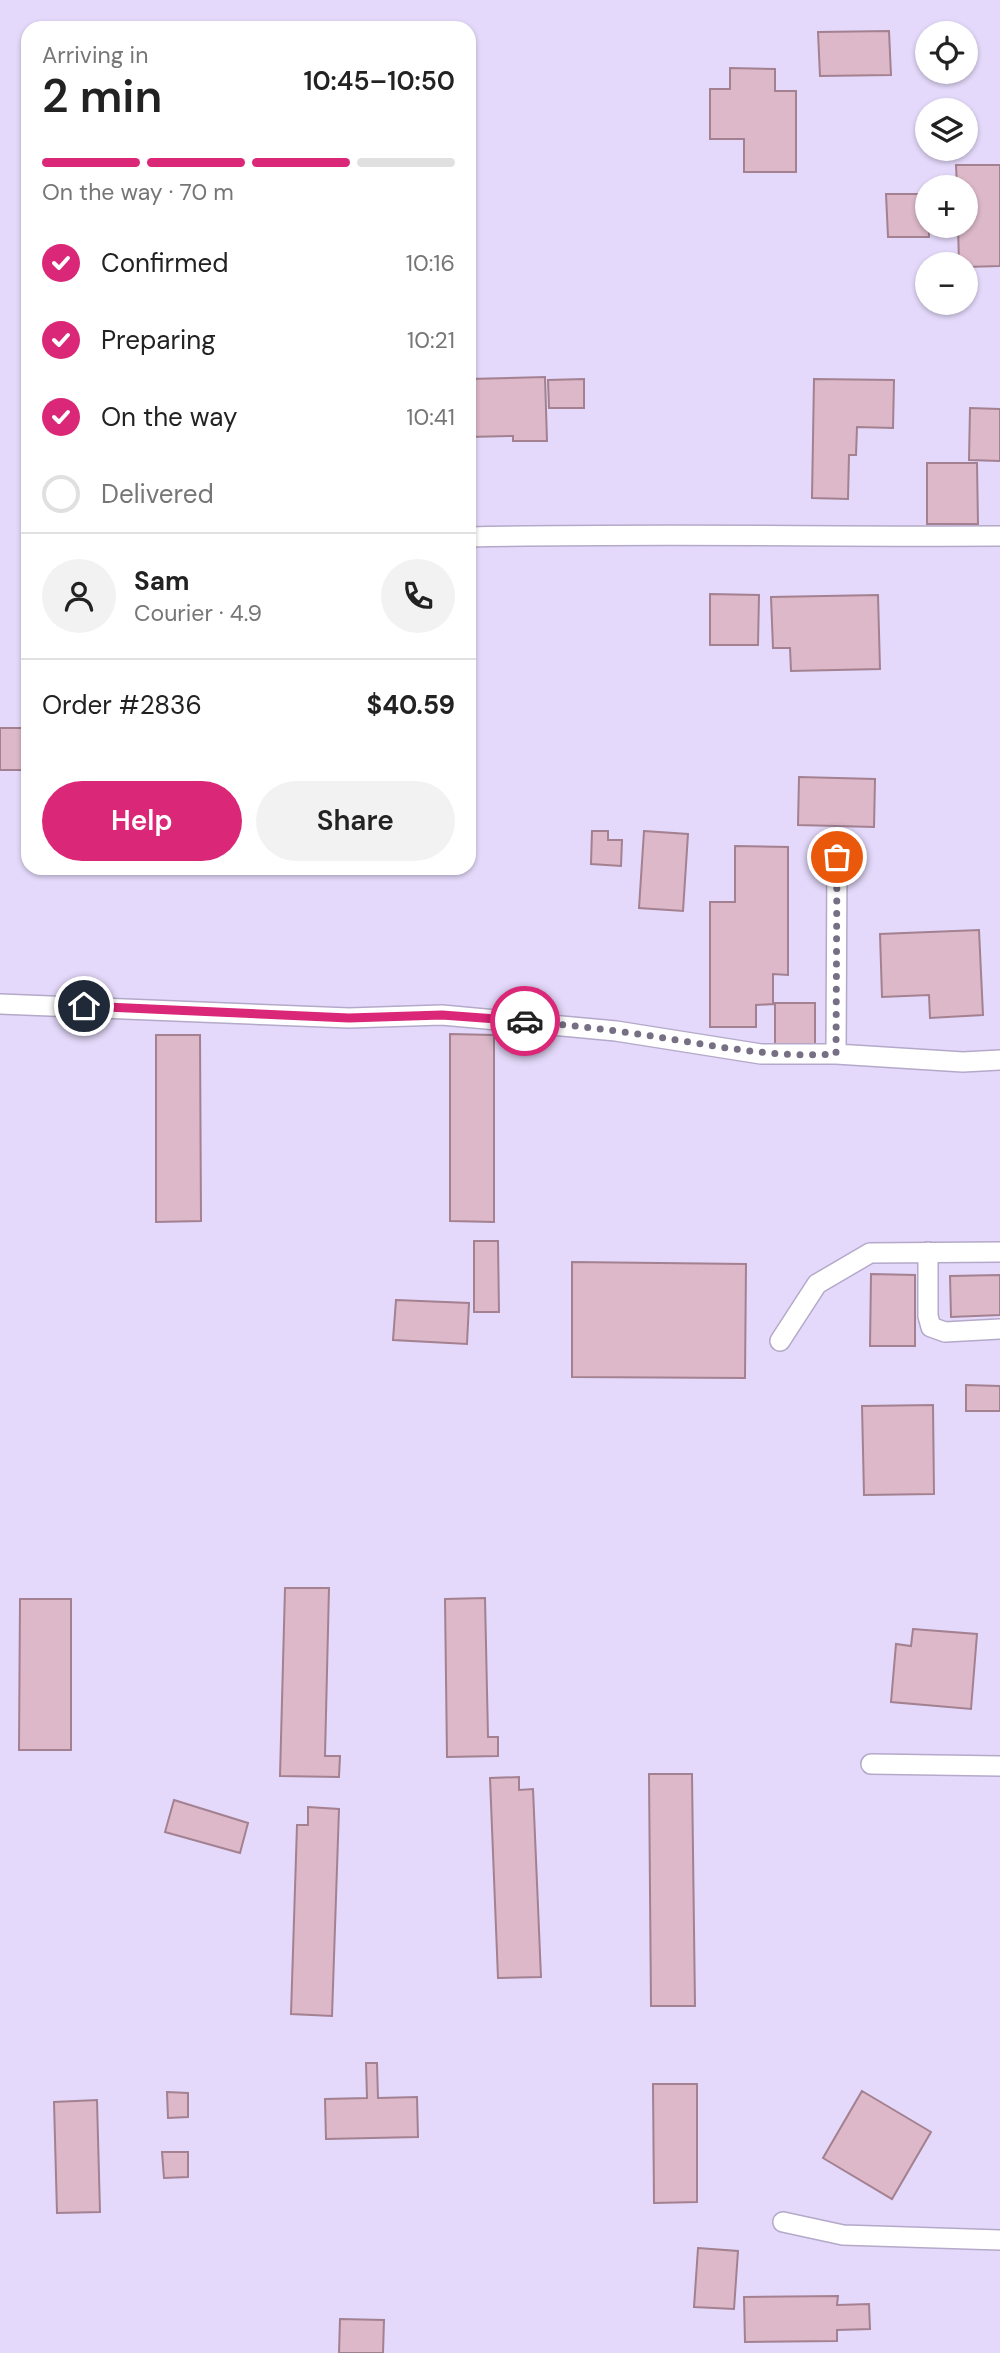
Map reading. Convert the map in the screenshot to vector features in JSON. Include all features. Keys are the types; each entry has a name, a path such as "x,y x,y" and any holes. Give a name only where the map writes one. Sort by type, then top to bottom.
{"lane":[{"path":"476,537 616,534 1000,536"},
{"path":"836,1054 837,857"},
{"path":"0,1004 349,1018 442,1015 616,1031 761,1054 836,1054 963,1062 1000,1060"},
{"path":"928,1252 928,1316 931,1327 945,1332 1000,1329"},
{"path":"780,1342 817,1284 870,1253 1000,1252"},
{"path":"871,1764 1000,1766"},
{"path":"783,2222 843,2235 1000,2240"}],"building":[{"path":"889,31 891,75 820,76 818,32"},
{"path":"730,68 775,69 775,91 796,91 796,172 744,172 744,139 710,139 710,89 730,89"},
{"path":"956,165 1000,165 1000,266 978,267 978,252 959,252 958,238 978,238 978,175 956,175"},
{"path":"886,194 915,194 915,237 888,237"},
{"path":"545,377 547,441 513,441 513,436 476,437 476,379"},
{"path":"584,379 584,408 549,408 548,380"},
{"path":"814,379 894,380 893,428 857,427 856,455 849,455 848,499 812,498"},
{"path":"970,408 1000,409 1000,461 969,460"},
{"path":"927,463 977,463 978,524 927,524"},
{"path":"710,594 759,595 758,645 710,645"},
{"path":"878,595 880,669 791,671 790,648 773,648 771,597"},
{"path":"0,728 21,728 21,770 0,770"},
{"path":"799,777 875,779 874,827 798,825"},
{"path":"592,831 608,831 608,840 622,840 621,866 591,864"},
{"path":"644,831 688,834 683,911 639,908"},
{"path":"735,846 788,847 788,975 773,974 773,1004 756,1005 756,1027 710,1027 710,902 735,902"},
{"path":"979,930 983,1015 930,1018 929,995 882,997 880,934"},
{"path":"775,1003 815,1003 815,1044 775,1045"},
{"path":"450,1034 494,1035 494,1222 450,1221"},
{"path":"156,1035 200,1035 201,1221 156,1222"},
{"path":"474,1241 498,1241 499,1312 474,1312"},
{"path":"572,1262 746,1264 745,1378 572,1377"},
{"path":"871,1274 915,1275 915,1346 870,1346"},
{"path":"1000,1275 1000,1315 951,1317 950,1276"},
{"path":"396,1300 469,1303 467,1344 393,1340"},
{"path":"966,1385 1000,1386 1000,1411 966,1411"},
{"path":"933,1405 934,1494 864,1495 862,1406"},
{"path":"285,1588 329,1588 325,1756 340,1756 339,1777 280,1776"},
{"path":"485,1598 488,1737 498,1737 498,1756 447,1757 445,1599"},
{"path":"20,1599 71,1599 71,1750 19,1750"},
{"path":"913,1629 977,1634 971,1709 891,1702 896,1644 911,1646"},
{"path":"649,1774 692,1774 695,2006 651,2006"},
{"path":"519,1777 519,1790 533,1789 541,1977 498,1978 490,1778"},
{"path":"174,1800 248,1823 240,1853 165,1832"},
{"path":"308,1807 339,1809 332,2016 291,2014 297,1825 308,1825"},
{"path":"366,2063 377,2063 378,2098 417,2097 418,2137 326,2139 325,2099 367,2098"},
{"path":"653,2084 697,2084 697,2202 654,2203"},
{"path":"862,2091 931,2132 892,2199 823,2158"},
{"path":"167,2092 188,2093 188,2117 168,2118"},
{"path":"97,2100 100,2212 57,2213 54,2102"},
{"path":"162,2152 188,2152 188,2177 164,2178"},
{"path":"698,2248 738,2251 734,2309 694,2307"},
{"path":"838,2296 837,2305 869,2304 870,2329 837,2330 837,2341 745,2342 744,2297"},
{"path":"340,2319 384,2320 383,2353 339,2353"}],"way so far":[{"path":"525,1021 616,1031 761,1054 836,1054 837,857"}],"route":[{"path":"84,1006 349,1018 442,1015 525,1021"}]}
